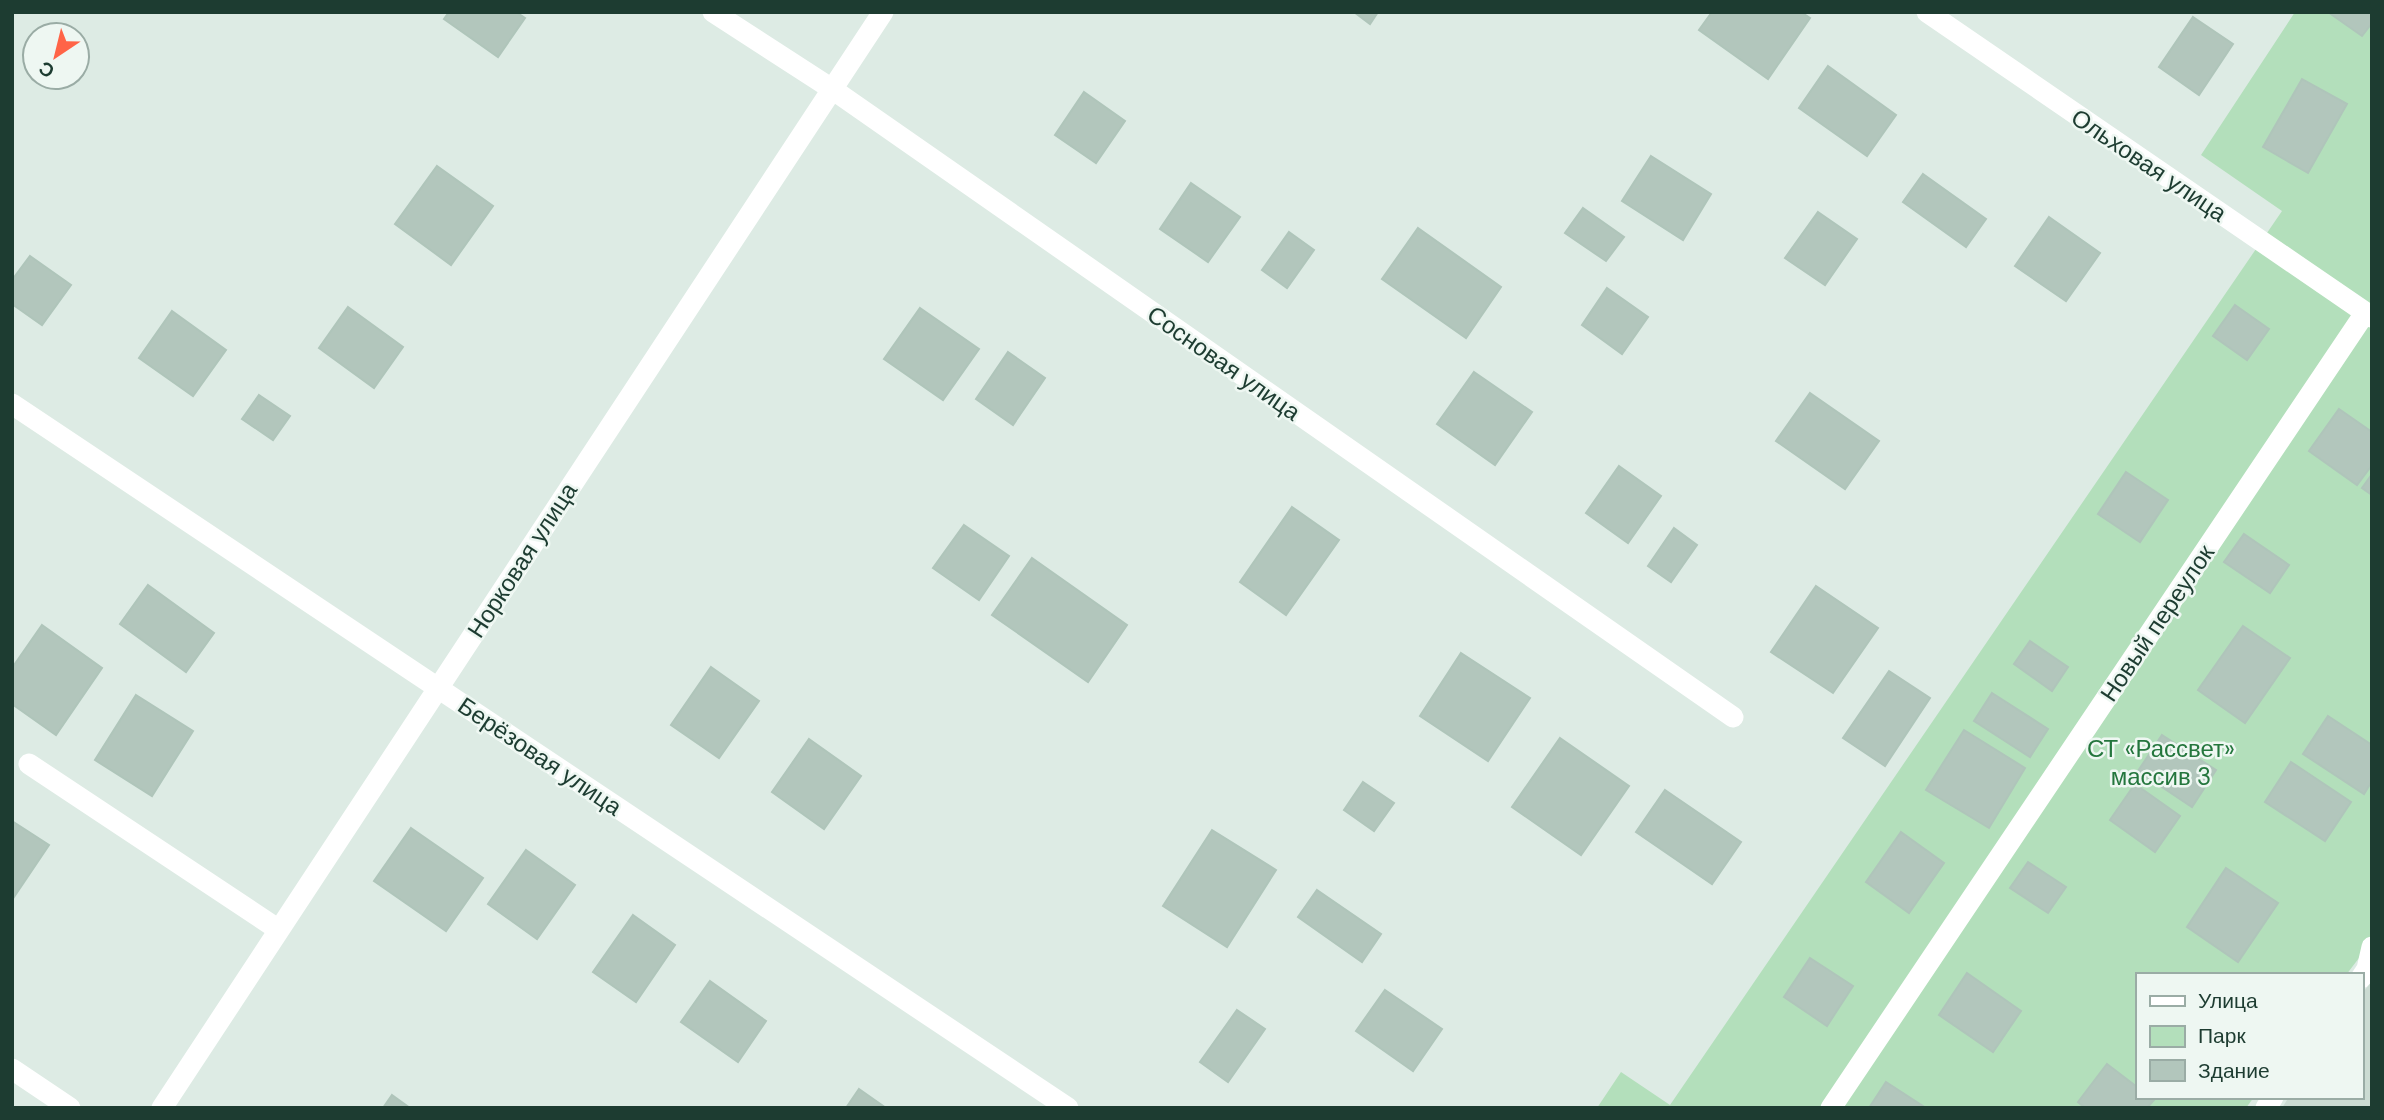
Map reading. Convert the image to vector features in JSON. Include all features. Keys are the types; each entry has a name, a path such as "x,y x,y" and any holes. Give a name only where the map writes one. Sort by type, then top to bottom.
{"street":[{"name":"Сосновая улица","path":"713,12 832,89 1733,718"},
{"name":"Норковая улица","path":"162,1108 883,12"},
{"name":"Ольховая улица","path":"1927,12 2369,315"},
{"name":"Новый переулок","path":"1832,1108 2369,315"},
{"name":"Берёзовая улица","path":"12,404 1068,1108"},
{"path":"29,764 279,930"},
{"path":"2363,975 2372,947"},
{"path":"12,1069 70,1108"}],"shaded area":[{"path":"2372,981 2372,1108 2282,1108 2288,1099 2363,1099 2363,992"}],"green space":[{"name":"СТ «Рассвет» массив 3","path":"2295,12 2372,12 2372,941 2348,973 2136,973 2136,1099 2253,1099 2246,1108 1597,1108 1621,1072 1670,1105 2282,211 2201,155"}],"building":[{"path":"449,12 516,12 525,18 498,57 444,19"},
{"path":"1354,12 1378,12 1370,24"},
{"path":"1712,12 1801,12 1810,18 1768,79 1699,30"},
{"path":"2328,12 2372,12 2372,23 2362,36"},
{"path":"2193,17 2233,44 2199,95 2159,67"},
{"path":"1828,66 1896,115 1867,156 1799,108"},
{"path":"2302,79 2347,104 2308,173 2263,147"},
{"path":"1084,92 1125,121 1096,163 1055,135"},
{"path":"1651,156 1711,194 1683,240 1622,201"},
{"path":"437,166 493,206 451,265 395,224"},
{"path":"1923,174 1986,219 1966,247 1903,202"},
{"path":"1191,183 1240,217 1208,262 1160,229"},
{"path":"1583,208 1624,237 1606,261 1565,233"},
{"path":"1818,212 1857,239 1825,285 1785,258"},
{"path":"2049,217 2100,253 2066,301 2015,266"},
{"path":"1418,228 1501,287 1466,338 1382,279"},
{"path":"1289,232 1314,250 1287,288 1262,270"},
{"path":"30,256 71,285 42,325 12,304 12,280"},
{"path":"1607,288 1648,317 1622,354 1582,325"},
{"path":"2235,305 2269,329 2247,360 2213,336"},
{"path":"348,307 403,347 374,388 319,348"},
{"path":"920,308 979,349 943,400 884,359"},
{"path":"172,311 226,350 193,396 139,358"},
{"path":"1008,352 1045,378 1013,425 976,399"},
{"path":"1474,372 1532,412 1495,465 1437,424"},
{"path":"1810,393 1879,441 1845,489 1776,441"},
{"path":"259,395 290,416 273,440 242,419"},
{"path":"2339,409 2372,432 2372,465 2357,485 2309,451"},
{"path":"1619,466 1661,496 1628,543 1586,513"},
{"path":"2126,472 2168,500 2140,542 2098,514"},
{"path":"2372,474 2372,495 2362,488"},
{"path":"1292,507 1339,540 1286,615 1240,582"},
{"path":"964,525 1009,556 979,600 933,568"},
{"path":"1674,528 1697,545 1671,582 1648,566"},
{"path":"2244,534 2289,565 2270,593 2224,562"},
{"path":"1032,558 1127,625 1088,682 992,615"},
{"path":"148,585 214,633 186,672 120,624"},
{"path":"1816,586 1878,628 1833,693 1771,652"},
{"path":"42,625 102,668 56,735 12,704 12,668"},
{"path":"2243,626 2290,658 2245,723 2198,690"},
{"path":"2030,641 2068,667 2052,691 2014,664"},
{"path":"1461,653 1530,698 1488,761 1420,716"},
{"path":"711,667 759,701 719,758 671,725"},
{"path":"1889,671 1930,698 1885,766 1843,738"},
{"path":"1992,693 2048,729 2030,757 1974,721"},
{"path":"136,695 193,731 152,796 95,760"},
{"path":"2328,716 2372,745 2372,781 2364,794 2303,754"},
{"path":"1964,730 2025,768 1989,828 1926,790"},
{"path":"2162,735 2216,770 2192,807 2138,771"},
{"path":"1560,738 1629,786 1581,855 1512,807"},
{"path":"809,739 861,776 824,829 772,792"},
{"path":"2291,762 2351,802 2325,841 2265,802"},
{"path":"1363,782 1394,803 1374,831 1344,810"},
{"path":"2135,784 2180,816 2155,852 2110,820"},
{"path":"1665,790 1741,842 1712,884 1636,832"},
{"path":"12,821 49,845 12,900"},
{"path":"411,828 483,878 446,931 374,881"},
{"path":"1212,830 1276,870 1227,947 1163,906"},
{"path":"1901,832 1944,863 1909,913 1866,882"},
{"path":"526,850 575,885 537,939 488,904"},
{"path":"2028,862 2066,887 2048,913 2010,888"},
{"path":"2226,868 2278,903 2238,962 2187,927"},
{"path":"1317,890 1381,934 1362,962 1298,917"},
{"path":"633,915 675,945 636,1002 593,972"},
{"path":"1810,958 1853,986 1827,1026 1784,997"},
{"path":"1967,973 2021,1011 1993,1052 1939,1015"},
{"path":"710,981 766,1021 738,1062 681,1022"},
{"path":"1385,990 1442,1029 1413,1071 1356,1031"},
{"path":"1237,1010 1265,1029 1228,1082 1200,1062"},
{"path":"2107,1064 2136,1086 2136,1099 2154,1100 2147,1108 2085,1108 2078,1102"},
{"path":"1886,1082 1926,1108 1869,1108"},
{"path":"859,1089 886,1108 846,1108"},
{"path":"392,1095 410,1108 383,1108"}]}
